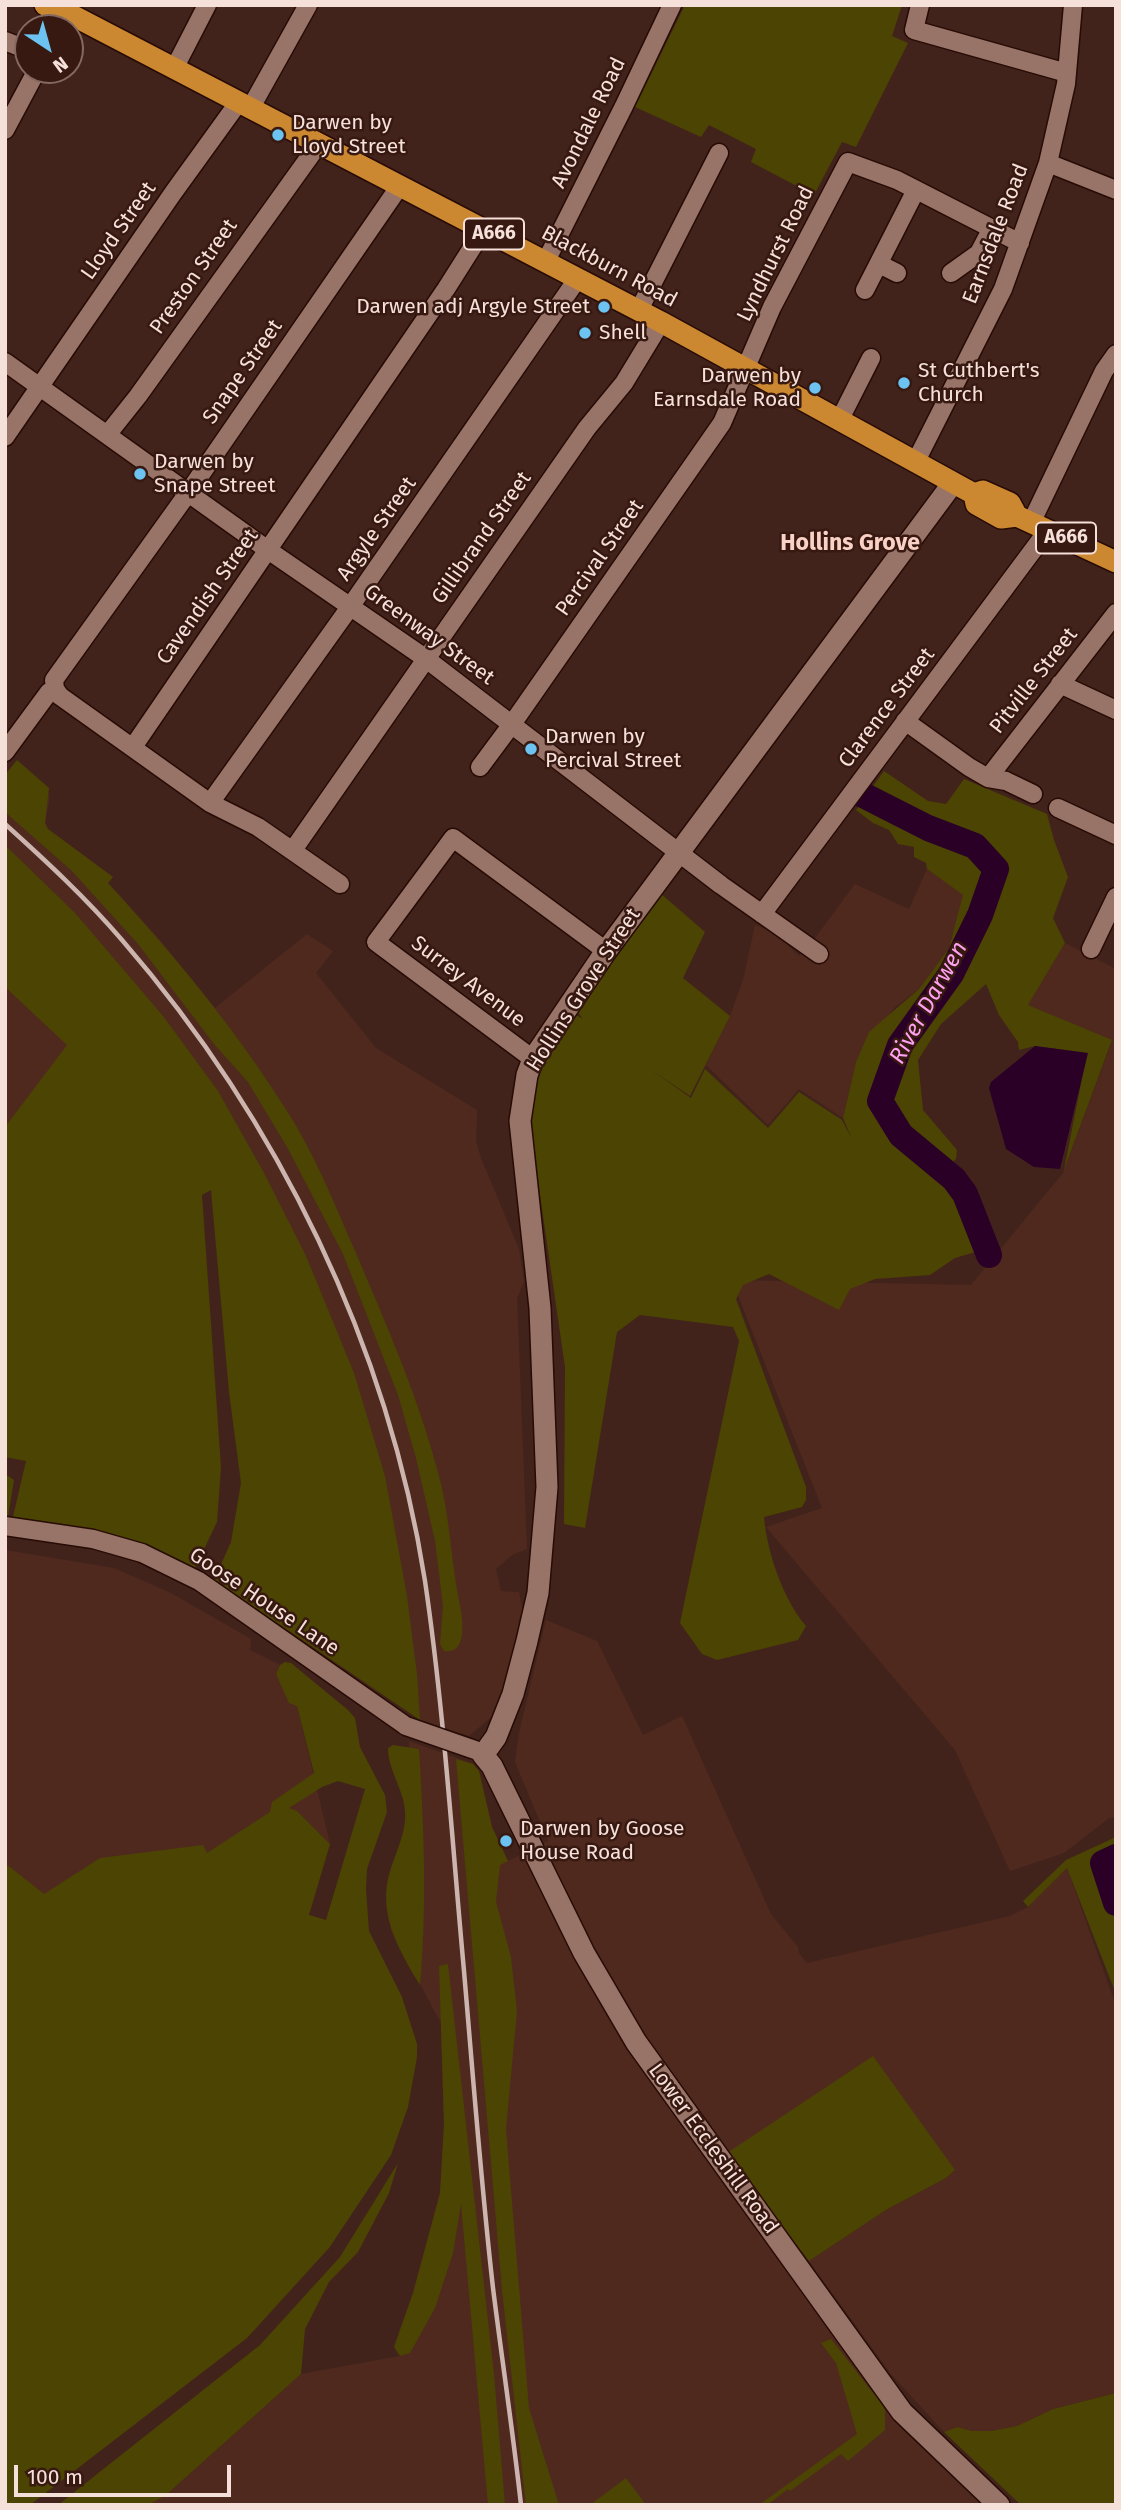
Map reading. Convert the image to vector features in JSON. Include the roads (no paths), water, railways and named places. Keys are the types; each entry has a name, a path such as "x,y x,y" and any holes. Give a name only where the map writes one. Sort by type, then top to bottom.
{"highway":[{"name":"Blackburn Road","path":"84,30 174,69 662,322 974,494 983,491 1010,503 1032,523 1116,562"}],"street":[{"path":"174,69 208,5"},
{"name":"Lloyd Street","path":"5,437 173,192 244,106 308,5"},
{"name":"Avondale Road","path":"546,261 672,5"},
{"path":"920,5 914,30 1067,74"},
{"name":"Earnsdale Road","path":"915,463 1003,289 1048,163 1067,74 1073,5"},
{"path":"5,130 30,84"},
{"name":"Preston Street","path":"107,435 138,396 318,145"},
{"path":"639,310 719,153"},
{"name":"Lyndhurst Road","path":"747,369 772,307 848,162 916,190"},
{"path":"1048,163 1116,190"},
{"name":"Snape Street","path":"7,750 55,687 57,674 188,493 399,187"},
{"path":"865,290 916,190 1020,243"},
{"path":"951,273 979,253 992,228"},
{"name":"Cavendish Street","path":"133,747 438,301 484,229"},
{"path":"879,264 897,273"},
{"name":"Argyle Street","path":"210,803 350,607 578,278"},
{"name":"Gillibrand Street","path":"293,850 587,428 624,383 662,322"},
{"name":"Clarence Street","path":"762,914 905,721 1032,523 1104,371 1116,354"},
{"path":"839,421 870,358"},
{"name":"Greenway Street","path":"5,362 268,550 425,658 762,914 820,954"},
{"name":"Percival Street","path":"480,767 722,423 747,369"},
{"name":"Hollins Grove Street","path":"479,1752 496,1738 513,1694 527,1642 538,1593 547,1487 540,1308 520,1121 527,1075 533,1059 606,951 953,483"},
{"name":"Pitville Street","path":"988,778 1116,613"},
{"path":"1060,684 1116,710"},
{"path":"55,687 60,696 210,803 258,827 340,884"},
{"path":"905,721 947,753 988,778 1006,781 1033,794"},
{"path":"1058,807 1116,835"},
{"name":"Surrey Avenue","path":"533,1059 376,942 453,838 606,951"},
{"path":"1091,949 1114,907"},
{"name":"Goose House Lane","path":"5,1526 106,1542 142,1553 199,1581 406,1726 479,1752"},
{"name":"Lower Eccleshill Road","path":"479,1752 492,1766 584,1952 636,2042 902,2412 999,2505"}],"waterway":[{"name":"River Darwen","path":"863,795 928,828 975,846 996,869 980,915 951,974 900,1045 880,1101 901,1135 954,1179 965,1194 989,1255"},
{"name":"River Darwen","path":"1116,1857 1103,1863 1116,1903"}],"railway":[{"path":"5,824 51,866 122,940 178,1010 230,1083 277,1160 318,1240 354,1322 384,1407 408,1493 432,1629 489,2249 521,2505"}],"place":[{"name":"Darwen by Lloyd Street","path":"278,135"},
{"name":"Darwen adj Argyle Street","path":"604,307"},
{"name":"Shell","path":"585,333"},
{"name":"St Cuthbert's Church","path":"904,383"},
{"name":"Darwen by Earnsdale Road","path":"815,388"},
{"name":"Darwen by Snape Street","path":"140,474"},
{"name":"Darwen by Percival Street","path":"531,749"},
{"name":"Darwen by Goose House Road","path":"506,1841"}],"district":[{"name":"Hollins Grove","path":"850,544"}]}
